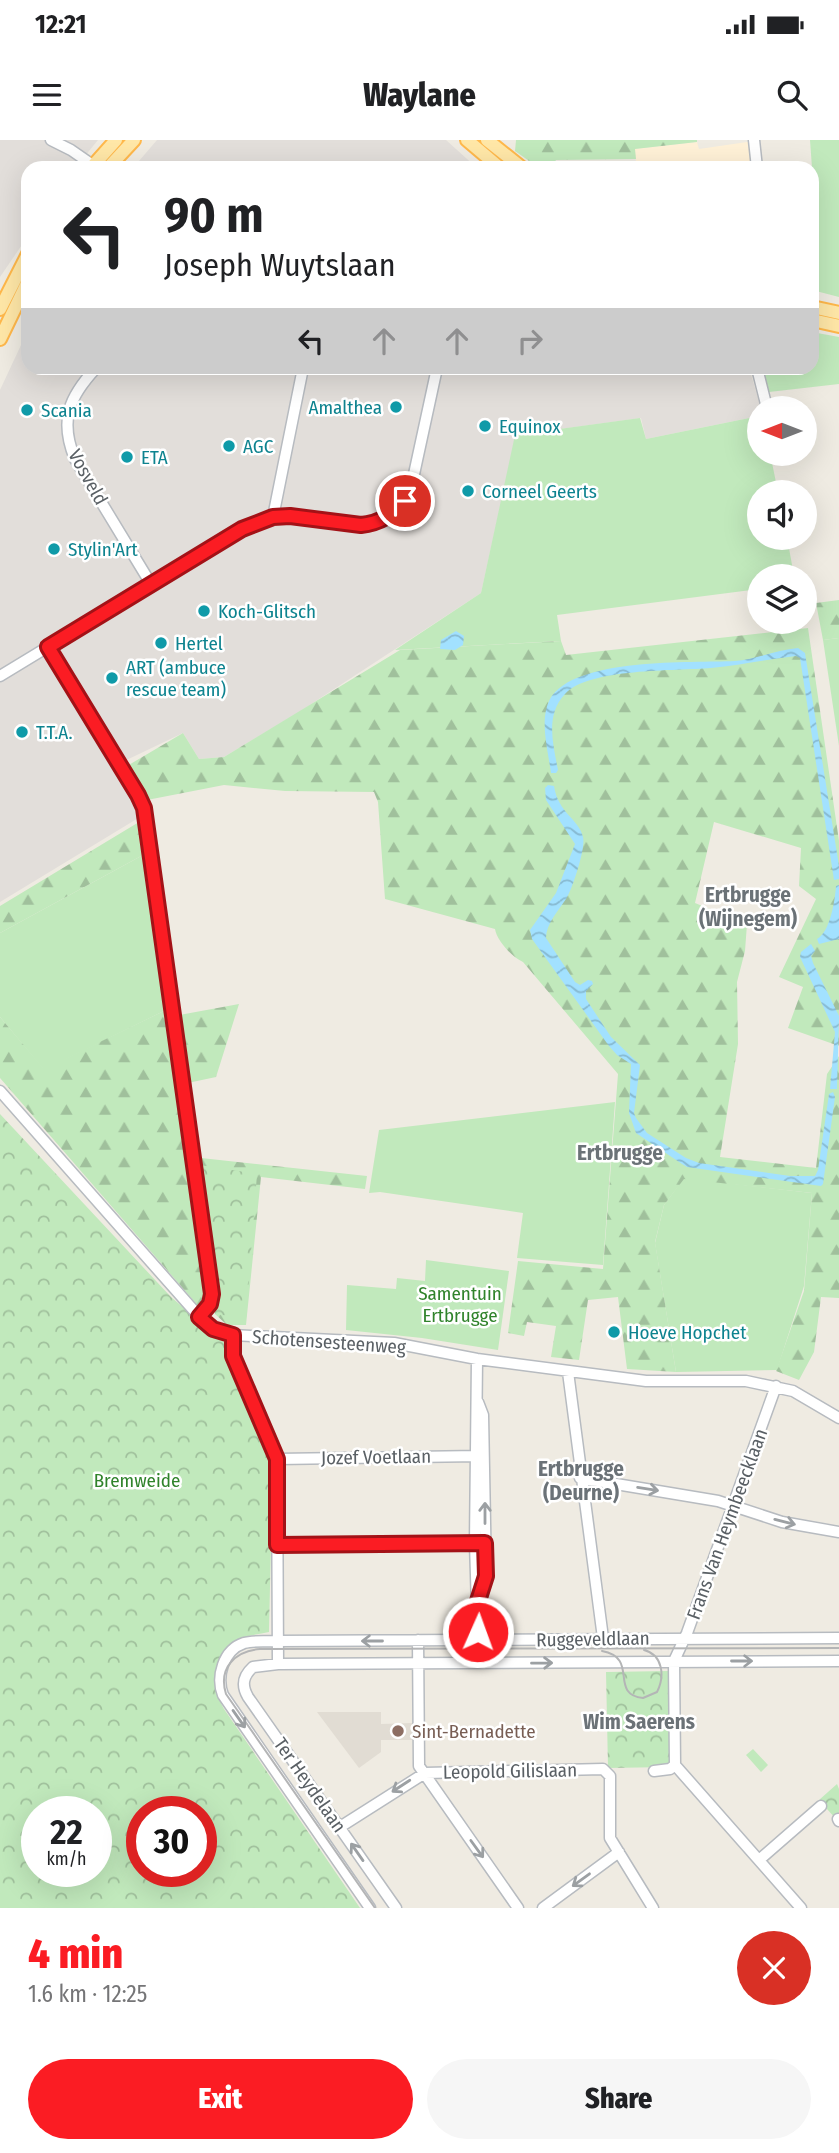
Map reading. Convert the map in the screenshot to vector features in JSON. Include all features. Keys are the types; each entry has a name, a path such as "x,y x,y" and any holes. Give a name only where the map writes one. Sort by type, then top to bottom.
{"main road":[{"path":"99,161 116,140"},
{"path":"114,161 134,140"},
{"path":"467,140 492,161"},
{"path":"487,140 513,161"},
{"path":"0,309 21,276"},
{"path":"0,339 21,296"},
{"path":"819,309 839,313"},
{"path":"819,322 839,326"}],"street":[{"path":"51,140 72,150 86,161"},
{"path":"754,140 756,161"},
{"name":"Vosveld","path":"89,375 80,385 71,403 66,427 69,445 150,584"},
{"path":"273,517 302,375"},
{"path":"0,676 242,529 273,517 300,517 361,525 377,522 394,513 405,501 411,488 436,375"},
{"path":"759,375 764,396"},
{"path":"48,647 144,808 212,1294 210,1304 199,1317"},
{"name":"Schotensesteenweg","path":"0,1091 199,1317 213,1329 233,1335 394,1343 477,1359 646,1381 746,1381 776,1386 806,1396 839,1418"},
{"path":"233,1335 233,1356 277,1459 278,1664"},
{"path":"477,1359 475,1395 480,1456 478,1640"},
{"path":"568,1372 603,1638"},
{"name":"Frans Van Heymbeecklaan","path":"674,1661 685,1638 776,1386"},
{"name":"Jozef Voetlaan","path":"277,1459 480,1456"},
{"path":"580,1478 718,1501 795,1525 839,1532"},
{"path":"277,1545 480,1543"},
{"name":"Ruggeveldlaan","path":"228,1657 245,1643 278,1641 839,1638"},
{"path":"418,1640 419,1766 519,1908"},
{"name":"Ter Heydelaan","path":"228,1657 220,1678 226,1701 370,1908"},
{"path":"674,1661 676,1765 801,1908"},
{"name":"Ruggeveldlaan","path":"260,1665 604,1666 674,1661 839,1661"},
{"name":"Ter Heydelaan","path":"260,1665 253,1667 245,1676 244,1692 396,1908"},
{"path":"654,1771 670,1769 676,1765"},
{"name":"Leopold Gilislaan","path":"340,1827 425,1773 603,1769 610,1776 610,1838 619,1852"},
{"path":"759,1860 821,1806"},
{"path":"543,1908 619,1852 653,1908"}],"shaded area":[{"path":"0,140 98,140 81,161 21,161 21,246 0,277"},
{"path":"157,140 446,140 469,161 139,161"},
{"path":"754,141 756,161 636,161 634,149 697,142 699,149"},
{"path":"21,345 21,375 751,375 757,396 747,396 747,418 646,439 641,418 516,435 481,593 299,712 224,757 199,759 183,733 116,765 140,817 0,902 0,390"},
{"path":"317,1712 381,1712 381,1724 412,1723 412,1740 381,1740 381,1752 359,1768"}],"green space":[{"path":"516,140 697,140 635,149 636,159 529,161 515,151"},
{"path":"810,140 839,140 839,297 819,292 819,161 812,161"},
{"path":"819,333 839,337 839,384 769,392 765,375 819,375"},
{"path":"640,418 646,439 747,418 747,466 773,466 776,480 747,480 747,550 789,550 792,564 747,564 747,591 557,615 561,641 395,650 481,593 515,435"},
{"path":"839,600 839,638 823,640 817,603"},
{"path":"754,634 809,634 839,841 839,1046 788,1028 803,987 779,977 816,899 799,886 801,848 714,822 695,903 747,924 745,951 737,982 738,1044 720,1157 816,1168 827,1074 839,1056 839,1298 821,1297 814,1352 799,1380 776,1371 804,1291 812,1193 684,1179 664,1205 655,1242 676,1372 627,1369 618,1297 588,1300 579,1360 551,1357 556,1326 527,1322 524,1336 508,1333 518,1261 603,1269 618,1074 523,962 506,948 495,929 385,899 378,802 374,792 285,791 224,785 147,800 127,766 183,733 199,759 224,757 400,650 561,641 566,655"},
{"path":"839,638 839,746 823,640"},
{"path":"139,822 143,855 0,933 0,906"},
{"path":"143,855 168,1009 44,1070 0,1017 0,933"},
{"path":"239,1004 216,1077 183,1084 174,1016"},
{"path":"168,1009 209,1295 208,1302 200,1308 0,1078 0,1017 44,1069"},
{"path":"615,1102 603,1265 517,1258 523,1213 380,1192 369,1193 379,1130"},
{"name":"Bremweide","path":"0,1114 171,1297 226,1344 273,1452 269,1632 242,1638 224,1650 216,1669 217,1689 224,1709 360,1908 0,1908"},
{"path":"192,1157 367,1176 365,1189 261,1177 246,1325 227,1325 215,1314"},
{"path":"200,1165 257,1174 246,1318 215,1314"},
{"path":"684,1178 812,1193 804,1286 777,1370 676,1372 655,1243 664,1205"},
{"name":"Samentuin Ertbrugge","path":"426,1260 509,1271 498,1350 346,1330 347,1285 396,1289 397,1278 425,1281"},
{"path":"669,1671 669,1767 608,1768 606,1672"},
{"path":"753,1749 768,1765 761,1772 746,1755"},
{"path":"837,1784 839,1817 835,1818 819,1800"}],"water":[{"path":"456,631 464,636 463,645 455,650 440,649 441,640"},
{"path":"798,648 805,653 839,879 834,880 800,658 796,656 711,668 633,672 593,679 576,686 565,694 555,711 552,730 558,770 551,773 545,716 550,699 563,685 608,669 664,663 735,661"},
{"path":"548,785 554,786 560,803 581,831 583,842 572,887 550,923 546,938 575,982 580,985 588,980 592,981 593,984 586,991 586,999 611,1037 640,1065 634,1113 636,1118 647,1133 686,1158 699,1163 790,1176 815,1176 829,1094 833,1092 835,1097 821,1186 687,1167 636,1133 629,1113 631,1064 609,1046 532,939 530,930 556,893 575,844 546,800 545,788"},
{"path":"839,885 839,939 819,944 817,939 828,923 836,886"},
{"path":"811,944 815,951 811,956 813,963 839,1016 837,1089 830,1089 835,1032 800,957 801,952"}],"tram line":[{"path":"375,1908 226,1694 224,1676 231,1663 243,1653 260,1649 839,1648"},
{"path":"602,1651 620,1661 627,1690 643,1698 657,1692 661,1679 659,1661 644,1650"}],"place":[{"name":"Amalthea","path":"396,407"},
{"name":"Scania","path":"27,410"},
{"name":"Equinox","path":"485,426"},
{"name":"AGC","path":"229,446"},
{"name":"ETA","path":"127,457"},
{"name":"Corneel Geerts","path":"468,491"},
{"name":"Stylin'Art","path":"54,549"},
{"name":"Koch-Glitsch","path":"204,611"},
{"name":"Hertel","path":"161,643"},
{"name":"ART (ambuce rescue team)","path":"112,678"},
{"name":"T.T.A.","path":"22,732"},
{"name":"Hoeve Hopchet","path":"614,1332"},
{"name":"Sint-Bernadette","path":"398,1731"}],"district":[{"name":"Ertbrugge (Wijnegem)","path":"748,907"},
{"name":"Ertbrugge","path":"620,1153"},
{"name":"Ertbrugge (Deurne)","path":"581,1481"},
{"name":"Wim Saerens","path":"639,1722"}],"route":[{"path":"405,501 394,513 370,524 290,516 273,517 242,529 48,647 144,808 212,1294 210,1304 199,1317 213,1329 233,1335 233,1356 277,1459 277,1545 485,1543 486,1576 477,1604 478,1632"}]}
